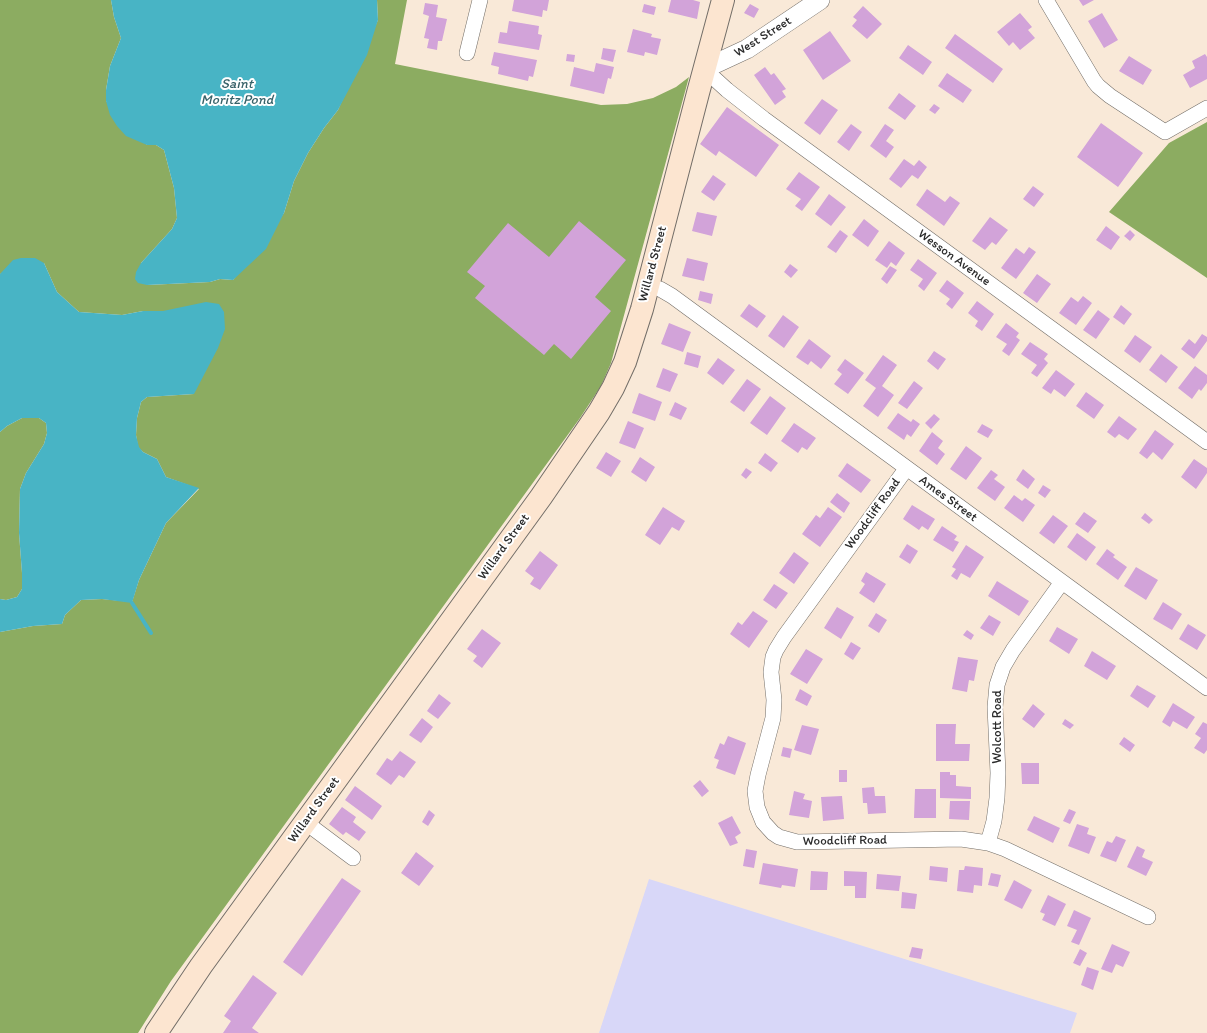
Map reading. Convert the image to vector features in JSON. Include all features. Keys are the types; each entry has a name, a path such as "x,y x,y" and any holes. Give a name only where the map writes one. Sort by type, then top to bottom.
{"main road":[{"name":"Willard Street","path":"156,1033 190,981 541,496 599,412 613,388 625,362 648,285 723,0"}],"street":[{"path":"467,53 480,0"},
{"name":"West Street","path":"704,69 752,46 820,0"},
{"path":"1046,0 1098,86 1110,96 1165,132 1207,108"},
{"name":"Wesson Avenue","path":"704,69 727,90 764,119 1207,442"},
{"name":"Ames Street","path":"648,285 672,296 906,469 1207,688"},
{"name":"Woodcliff Road","path":"906,469 784,636 773,657 771,672 774,700 773,718 755,791 757,807 760,815 768,828 779,837 792,841 961,839 988,843 1005,849 1148,917"},
{"name":"Wolcott Road","path":"988,843 994,821 997,798 998,773 996,700 1000,676 1013,650 1062,582"},
{"path":"305,822 353,858"}],"shaded area":[{"path":"649,879 1077,1013 1070,1033 599,1033"}],"green space":[{"path":"0,0 111,0 114,17 121,38 110,66 106,90 106,101 147,145 156,145 164,150 174,188 177,218 172,229 141,263 147,285 210,282 220,279 233,280 284,213 294,181 308,153 338,110 378,20 377,0 407,0 395,64 601,105 627,104 653,98 676,87 689,77 611,363 601,386 580,418 171,981 138,1033 0,1033 0,632 33,626 62,624 65,615 81,600 102,599 132,602 139,580 166,523 199,489 166,477 157,459 143,452 138,447 136,435 137,418 141,402 147,397 194,394 163,311 143,311 122,315 79,312 57,292 44,263 0,274"},
{"path":"1207,122 1207,278 1109,212 1169,143"},
{"path":"22,418 39,418 46,423 47,433 44,444 26,473 20,489 19,533 22,589 17,597 6,600 0,599 0,432 7,426"}],"water":[{"name":"Saint Moritz Pond","path":"111,0 377,0 378,20 367,55 338,110 308,153 294,181 284,213 266,249 233,280 220,279 210,282 147,285 138,283 135,279 136,272 141,263 172,229 177,218 174,188 164,150 156,145 147,145 126,136 110,115 106,101 106,90 110,66 121,38 114,17"},
{"path":"21,258 35,258 44,263 57,292 79,312 122,315 143,311 163,311 206,302 219,304 224,312 225,329 218,348 194,394 147,397 141,402 137,418 136,435 139,447 143,452 157,459 166,477 199,488 166,523 139,580 132,603 102,599 81,600 65,615 62,624 33,626 0,632 0,599 6,600 17,597 22,589 19,533 20,489 26,473 44,444 47,433 46,423 39,418 22,418 7,426 0,432 0,274 13,260"}],"building":[{"path":"514,0 549,0 547,11 543,10 542,17 512,11"},
{"path":"671,0 693,0 700,2 697,19 668,12"},
{"path":"1079,0 1094,0 1083,6"},
{"path":"425,3 438,5 436,17 447,19 442,41 438,41 437,50 427,48 429,39 424,38 429,16 423,14"},
{"path":"644,4 656,7 654,15 642,12"},
{"path":"750,4 759,9 754,18 744,13"},
{"path":"863,6 882,24 867,39 852,26 857,20 853,17"},
{"path":"1020,13 1032,27 1028,30 1035,38 1020,50 1013,42 1009,46 997,32"},
{"path":"1102,13 1118,40 1104,48 1088,21"},
{"path":"509,21 539,26 538,34 542,35 539,50 498,43 500,32 507,33"},
{"path":"633,29 652,34 651,37 661,39 657,55 645,52 644,56 627,52"},
{"path":"830,31 851,61 823,80 803,50"},
{"path":"955,34 1003,69 993,83 945,48"},
{"path":"908,45 932,62 923,75 899,58"},
{"path":"603,48 616,50 613,62 601,59"},
{"path":"494,52 537,60 533,77 529,76 528,81 498,74 499,67 491,65"},
{"path":"567,54 575,55 574,62 566,61"},
{"path":"1205,54 1207,57 1207,79 1190,88 1183,75 1195,68 1192,61"},
{"path":"1129,56 1152,70 1143,85 1119,71"},
{"path":"596,63 614,67 611,79 608,78 604,94 570,86 574,67 594,72"},
{"path":"765,67 771,75 774,73 786,89 782,91 786,97 775,105 754,75"},
{"path":"947,73 972,90 963,103 938,86"},
{"path":"899,93 916,106 905,120 888,108"},
{"path":"822,99 838,110 820,135 804,123"},
{"path":"934,104 940,108 935,114 929,110"},
{"path":"727,107 779,145 756,177 719,151 716,156 700,144"},
{"path":"1101,123 1143,153 1118,187 1077,157"},
{"path":"851,124 862,132 849,151 837,142"},
{"path":"885,124 894,130 886,141 894,147 886,158 870,146"},
{"path":"904,159 914,166 919,160 927,167 918,179 912,175 901,188 889,179"},
{"path":"799,172 820,187 802,211 795,206 801,199 786,189"},
{"path":"713,175 726,184 714,201 701,192"},
{"path":"1033,186 1044,194 1034,207 1023,199"},
{"path":"927,189 945,202 950,196 960,203 944,226 916,205"},
{"path":"829,194 846,207 831,226 815,214"},
{"path":"697,212 717,216 712,236 692,231"},
{"path":"990,217 1008,230 996,245 992,242 985,250 972,241"},
{"path":"864,219 879,231 868,247 852,235"},
{"path":"579,221 626,260 595,297 611,311 571,359 554,344 544,355 475,298 485,286 467,272 508,223 549,257"},
{"path":"1106,226 1120,237 1111,250 1096,240"},
{"path":"840,230 848,236 836,253 827,247"},
{"path":"1130,230 1135,235 1130,241 1124,236"},
{"path":"889,241 905,253 896,266 891,262 887,268 875,260"},
{"path":"1029,247 1036,252 1016,279 1001,268 1016,248 1024,254"},
{"path":"687,258 708,263 704,281 682,276"},
{"path":"918,259 937,273 924,291 918,286 923,279 910,270"},
{"path":"790,264 798,270 791,278 784,272"},
{"path":"890,266 897,270 887,284 881,279"},
{"path":"1037,274 1051,284 1037,303 1023,293"},
{"path":"947,280 964,293 952,309 946,304 950,299 939,291"},
{"path":"700,291 713,294 711,304 698,300"},
{"path":"1083,296 1092,303 1076,325 1059,313 1071,297 1078,302"},
{"path":"977,301 994,314 982,331 975,326 978,321 968,313"},
{"path":"749,304 766,316 757,328 740,316"},
{"path":"1121,305 1132,314 1124,325 1113,317"},
{"path":"1098,310 1110,319 1096,339 1083,330"},
{"path":"783,315 799,327 784,348 768,336"},
{"path":"669,323 691,332 683,352 661,344"},
{"path":"1006,323 1019,333 1016,337 1020,340 1009,356 1002,351 1007,344 996,337"},
{"path":"1202,334 1207,337 1207,341 1194,359 1181,349 1189,339 1195,344"},
{"path":"1135,335 1152,347 1140,363 1124,351"},
{"path":"809,339 831,356 821,369 811,361 808,365 796,357"},
{"path":"1030,342 1048,354 1044,359 1048,363 1037,377 1031,373 1037,365 1021,354"},
{"path":"934,351 946,359 938,370 927,361"},
{"path":"687,352 701,356 698,368 684,364"},
{"path":"1161,354 1178,367 1166,383 1149,370"},
{"path":"883,355 897,365 882,386 894,395 878,417 863,406 876,388 865,380"},
{"path":"718,358 735,370 723,385 707,373"},
{"path":"845,359 864,373 848,394 834,384 842,374 837,370"},
{"path":"1195,366 1207,375 1207,383 1201,391 1199,389 1192,399 1178,388"},
{"path":"663,368 678,374 670,392 656,387"},
{"path":"1056,370 1075,384 1065,397 1054,389 1051,394 1042,388"},
{"path":"747,379 761,389 744,412 730,402"},
{"path":"914,381 923,388 907,409 898,403"},
{"path":"1086,392 1104,405 1094,419 1076,406"},
{"path":"639,393 662,402 655,421 632,413"},
{"path":"770,396 786,408 767,435 750,423"},
{"path":"675,402 687,408 681,420 669,415"},
{"path":"898,413 911,422 913,419 920,424 911,437 907,434 904,440 887,428"},
{"path":"934,414 940,419 931,429 925,423"},
{"path":"1119,416 1137,429 1128,440 1119,434 1115,438 1107,432"},
{"path":"628,421 644,428 635,449 619,443"},
{"path":"794,423 816,438 807,450 802,447 798,453 781,441"},
{"path":"982,424 993,430 988,438 977,432"},
{"path":"1155,430 1174,444 1162,460 1153,452 1147,459 1139,453"},
{"path":"932,432 943,441 938,448 945,454 937,465 919,451"},
{"path":"966,446 982,458 966,480 950,469"},
{"path":"606,452 621,461 611,477 596,468"},
{"path":"765,453 778,463 771,472 758,463"},
{"path":"640,457 655,467 646,482 631,472"},
{"path":"1194,459 1207,468 1207,473 1196,489 1181,477"},
{"path":"847,463 871,480 861,493 838,476"},
{"path":"746,468 752,472 746,479 741,475"},
{"path":"1023,469 1035,479 1028,489 1016,480"},
{"path":"991,470 998,475 994,479 1005,487 995,501 977,488"},
{"path":"1043,485 1051,490 1045,498 1038,493"},
{"path":"837,493 850,503 844,513 830,502"},
{"path":"1014,495 1022,501 1025,498 1035,505 1023,522 1004,508"},
{"path":"912,505 935,519 928,530 922,526 919,530 903,519"},
{"path":"663,507 685,521 679,531 672,527 660,545 645,535"},
{"path":"828,507 842,517 820,547 802,534 816,515 820,518"},
{"path":"1084,512 1097,521 1088,533 1075,524"},
{"path":"1145,513 1153,520 1149,524 1141,518"},
{"path":"1053,515 1068,526 1054,544 1039,533"},
{"path":"942,526 957,536 954,540 959,542 953,552 933,540"},
{"path":"1077,533 1096,547 1086,561 1067,547"},
{"path":"907,544 918,551 910,564 899,557"},
{"path":"966,545 984,557 970,578 961,573 957,580 951,576 956,569 952,567"},
{"path":"1107,549 1115,555 1113,557 1127,567 1118,580 1096,564"},
{"path":"540,551 558,565 540,590 530,584 534,578 525,571"},
{"path":"794,552 809,563 794,584 779,573"},
{"path":"1136,567 1158,580 1146,600 1124,586"},
{"path":"866,572 886,584 874,603 859,593 865,584 861,581"},
{"path":"997,581 1029,601 1019,616 988,596"},
{"path":"774,584 788,593 776,609 763,600"},
{"path":"1163,602 1182,614 1172,630 1153,619"},
{"path":"837,607 854,617 841,639 824,628"},
{"path":"753,611 768,621 749,648 730,634 738,622 742,625"},
{"path":"876,613 887,620 879,633 868,626"},
{"path":"989,615 1001,622 993,636 980,628"},
{"path":"1188,624 1206,635 1197,650 1179,639"},
{"path":"1057,627 1078,639 1069,654 1049,641"},
{"path":"482,629 501,643 482,668 473,661 477,656 467,649"},
{"path":"967,630 974,635 971,640 963,635"},
{"path":"851,642 861,648 853,660 844,654"},
{"path":"806,649 823,659 807,684 790,674"},
{"path":"1092,651 1116,666 1107,680 1084,666"},
{"path":"958,657 978,660 974,681 969,680 967,692 952,689"},
{"path":"1137,685 1156,696 1148,708 1130,696"},
{"path":"800,689 812,696 807,706 795,700"},
{"path":"439,694 451,703 438,719 427,711"},
{"path":"1173,703 1195,717 1187,729 1173,721 1170,727 1162,722"},
{"path":"1033,704 1045,714 1034,728 1022,719"},
{"path":"422,718 433,727 421,743 409,735"},
{"path":"1065,719 1074,725 1070,729 1062,724"},
{"path":"1203,722 1207,724 1207,750 1204,754 1194,748 1201,738 1195,734"},
{"path":"936,724 956,724 955,744 970,744 969,761 936,761"},
{"path":"802,725 819,729 811,755 794,750"},
{"path":"728,736 746,743 735,775 716,768 719,760 714,758 720,743 724,745"},
{"path":"1124,737 1135,745 1130,752 1119,744"},
{"path":"783,747 792,749 790,758 781,756"},
{"path":"400,751 416,762 404,778 399,775 391,785 376,774 387,758 392,761"},
{"path":"1021,763 1039,763 1039,784 1022,784"},
{"path":"839,770 847,770 847,782 839,782"},
{"path":"940,772 950,772 950,775 956,775 956,786 971,787 971,799 940,798"},
{"path":"700,780 709,791 702,797 693,786"},
{"path":"355,786 382,806 372,820 345,800"},
{"path":"874,787 875,796 885,796 886,813 868,814 867,803 863,803 862,788"},
{"path":"915,789 936,789 936,818 914,818"},
{"path":"794,791 805,794 803,799 812,801 809,818 789,815"},
{"path":"842,796 844,819 823,821 821,797"},
{"path":"950,801 970,801 969,820 949,819"},
{"path":"342,807 356,817 353,822 366,832 359,841 346,832 343,835 329,824"},
{"path":"1069,809 1076,812 1070,824 1063,821"},
{"path":"429,810 435,815 428,826 422,822"},
{"path":"732,816 741,833 735,837 738,843 730,846 718,823"},
{"path":"1034,816 1060,828 1053,843 1027,830"},
{"path":"1077,824 1089,828 1087,834 1096,837 1089,854 1068,846"},
{"path":"1116,836 1126,840 1116,862 1100,856 1107,841 1112,843"},
{"path":"1137,846 1145,850 1142,857 1153,862 1146,876 1127,867"},
{"path":"746,849 757,851 754,868 743,866"},
{"path":"416,852 434,866 419,886 401,873"},
{"path":"763,863 798,869 795,887 782,885 781,888 759,884"},
{"path":"930,866 948,868 947,882 929,880"},
{"path":"965,866 983,868 982,886 974,885 973,893 957,891 959,870 964,870"},
{"path":"811,871 828,872 827,890 810,890"},
{"path":"844,871 867,872 866,898 855,898 855,886 844,886"},
{"path":"991,873 1001,875 998,887 988,885"},
{"path":"877,874 901,876 899,891 876,889"},
{"path":"342,878 361,891 302,976 283,962"},
{"path":"1014,880 1032,890 1022,909 1004,900"},
{"path":"902,892 917,894 915,909 901,908"},
{"path":"1048,895 1066,904 1055,926 1042,920 1045,914 1040,912"},
{"path":"1074,910 1091,918 1079,945 1071,942 1077,930 1067,926"},
{"path":"1112,944 1130,952 1123,967 1116,964 1112,973 1101,969"},
{"path":"912,947 923,949 921,959 909,957"},
{"path":"1080,949 1087,953 1080,966 1073,963"},
{"path":"1087,967 1099,971 1093,990 1081,985"},
{"path":"253,975 277,993 252,1028 259,1033 223,1033 231,1021 224,1016"}],"waterway":[{"path":"132,603 151,633"}]}
